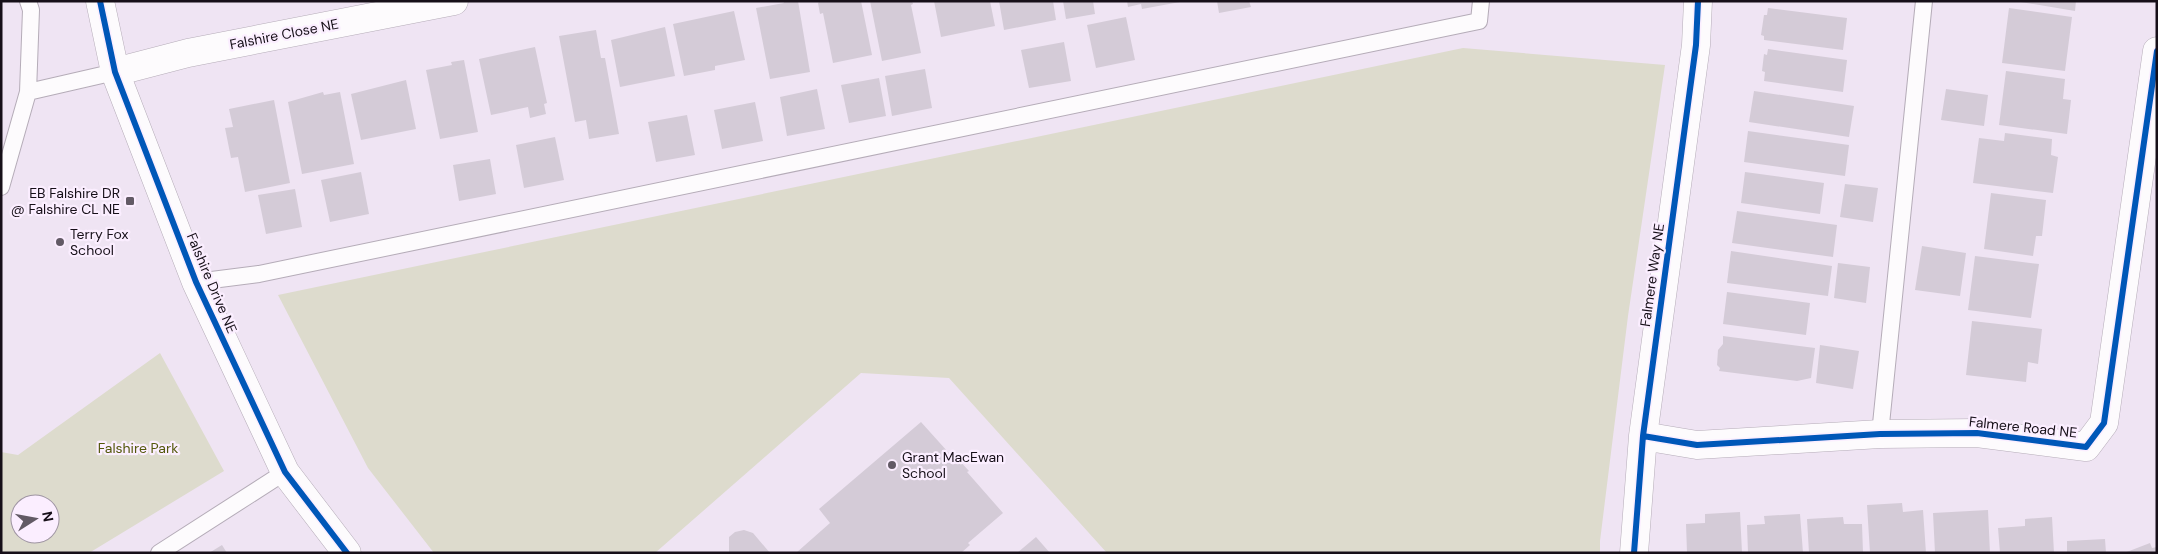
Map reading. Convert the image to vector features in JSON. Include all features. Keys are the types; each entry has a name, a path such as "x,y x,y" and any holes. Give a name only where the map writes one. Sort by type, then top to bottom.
{"street":[{"name":"Falshire Drive NE","path":"100,1 115,72 196,282 285,472 347,553"},
{"name":"Falshire Close NE","path":"115,72 188,53 454,1"},
{"name":"Falmere Way NE","path":"1634,553 1643,436 1696,45 1698,1"},
{"name":"Falmere Road NE","path":"1643,436 1697,445 1880,434 1977,433 2086,447 2104,423 2157,51"}],"lane":[{"path":"1,187 28,92 31,10 28,1"},
{"path":"196,282 259,274 1479,21 1480,1"},
{"path":"1880,434 1924,1"},
{"path":"28,92 115,72"},
{"path":"159,553 285,472"}],"green space":[{"path":"1463,48 1665,65 1628,316 1600,553 1107,553 949,378 861,373 655,553 434,553 368,468 278,295"},
{"name":"Falshire Park","path":"160,353 224,471 89,553 1,553 1,452 18,455"}],"building":[{"path":"783,1 798,1 810,72 770,79 756,8 784,3"},
{"path":"820,1 861,1 872,55 833,63 823,13 820,14 818,3"},
{"path":"870,1 912,1 913,4 911,5 921,53 882,61"},
{"path":"934,1 990,1 995,26 941,37"},
{"path":"999,1 1053,1 1056,20 1004,30"},
{"path":"1063,1 1093,1 1095,14 1066,19"},
{"path":"1127,1 1180,2 1142,9 1141,4 1128,7"},
{"path":"1217,1 1249,1 1251,7 1219,13"},
{"path":"2015,1 2076,1 2075,11"},
{"path":"1768,8 1847,18 1843,50 1764,40 1764,36 1761,35 1764,15 1767,15"},
{"path":"2009,8 2072,17 2065,71 2002,63"},
{"path":"734,11 745,60 715,66 715,70 684,76 673,24"},
{"path":"1126,17 1135,60 1096,68 1087,25"},
{"path":"665,27 675,76 620,87 611,40"},
{"path":"596,30 601,58 605,58 619,134 589,139 586,120 575,122 559,36"},
{"path":"1064,42 1071,81 1029,88 1021,50"},
{"path":"535,47 547,103 544,104 546,114 530,118 528,107 491,115 479,59"},
{"path":"1768,49 1847,60 1843,92 1764,81 1765,72 1762,71 1764,54 1767,55"},
{"path":"464,60 478,132 440,139 426,70 452,65 451,62"},
{"path":"925,69 932,108 892,116 885,76"},
{"path":"2006,71 2065,79 2063,99 2071,100 2067,134 1999,125"},
{"path":"879,78 886,116 849,123 841,85"},
{"path":"406,80 416,129 361,140 351,94"},
{"path":"817,89 825,129 787,136 780,97"},
{"path":"1946,89 1988,95 1984,126 1941,120"},
{"path":"1754,91 1854,106 1849,137 1749,122"},
{"path":"323,92 324,95 340,92 354,164 302,174 288,102"},
{"path":"274,100 290,183 245,192 238,157 231,158 225,128 233,127 229,109"},
{"path":"755,102 763,141 722,149 714,110"},
{"path":"687,115 695,155 656,162 648,122"},
{"path":"1748,131 1849,145 1845,176 1744,162"},
{"path":"2005,133 2052,139 2051,155 2058,157 2053,193 1973,183 1979,138 2004,141"},
{"path":"555,137 564,180 524,188 516,145"},
{"path":"490,159 496,194 459,201 453,165"},
{"path":"361,172 369,214 330,222 321,180"},
{"path":"1745,172 1824,183 1820,214 1741,203"},
{"path":"1845,184 1878,188 1873,222 1840,217"},
{"path":"295,189 302,227 266,234 258,195"},
{"path":"1991,193 2046,200 2042,236 2036,236 2033,256 1984,249"},
{"path":"1737,211 1837,225 1833,257 1732,243"},
{"path":"1922,246 1966,253 1960,296 1915,290"},
{"path":"1731,251 1832,266 1828,296 1727,283"},
{"path":"1975,256 2039,264 2031,318 1968,310"},
{"path":"1838,263 1870,267 1866,303 1834,298"},
{"path":"1727,292 1810,303 1806,335 1723,324"},
{"path":"1972,321 2042,329 2038,364 2028,362 2026,382 1966,375"},
{"path":"1723,336 1815,348 1811,378 1797,381 1719,371 1720,368 1717,365 1718,350 1723,344"},
{"path":"1820,345 1859,351 1853,389 1816,383"},
{"path":"921,422 957,462 959,460 969,471 967,472 1003,513 968,543 970,545 961,553 796,553 830,523 819,509"},
{"path":"1902,503 1903,512 1923,510 1926,553 1870,553 1867,505"},
{"path":"1988,510 1990,553 1935,553 1933,513"},
{"path":"1740,512 1742,553 1687,553 1686,524 1705,523 1705,514"},
{"path":"1800,514 1803,553 1748,553 1747,525 1765,524 1764,516"},
{"path":"1843,517 1844,524 1862,524 1863,553 1809,553 1807,519"},
{"path":"2052,517 2054,553 2000,553 1998,528 2025,526 2025,519"},
{"path":"744,530 753,533 770,553 729,553 729,537 735,532"},
{"path":"1036,537 1050,553 1017,553"},
{"path":"2105,539 2106,553 2067,553 2067,541"},
{"path":"2150,543 2152,548 2157,547 2157,553 2124,553"},
{"path":"222,545 227,553 209,553"}],"cycle path":[{"path":"100,1 115,72 196,282 285,472 347,553"},
{"path":"1634,553 1643,436 1696,45 1698,1"},
{"path":"1643,436 1697,445 1880,434 1977,433 2086,447 2104,423 2157,51"}],"place":[{"name":"EB Falshire DR @ Falshire CL NE","path":"130,201"},
{"name":"Terry Fox School","path":"60,242"},
{"name":"Grant MacEwan School","path":"892,465"}]}
